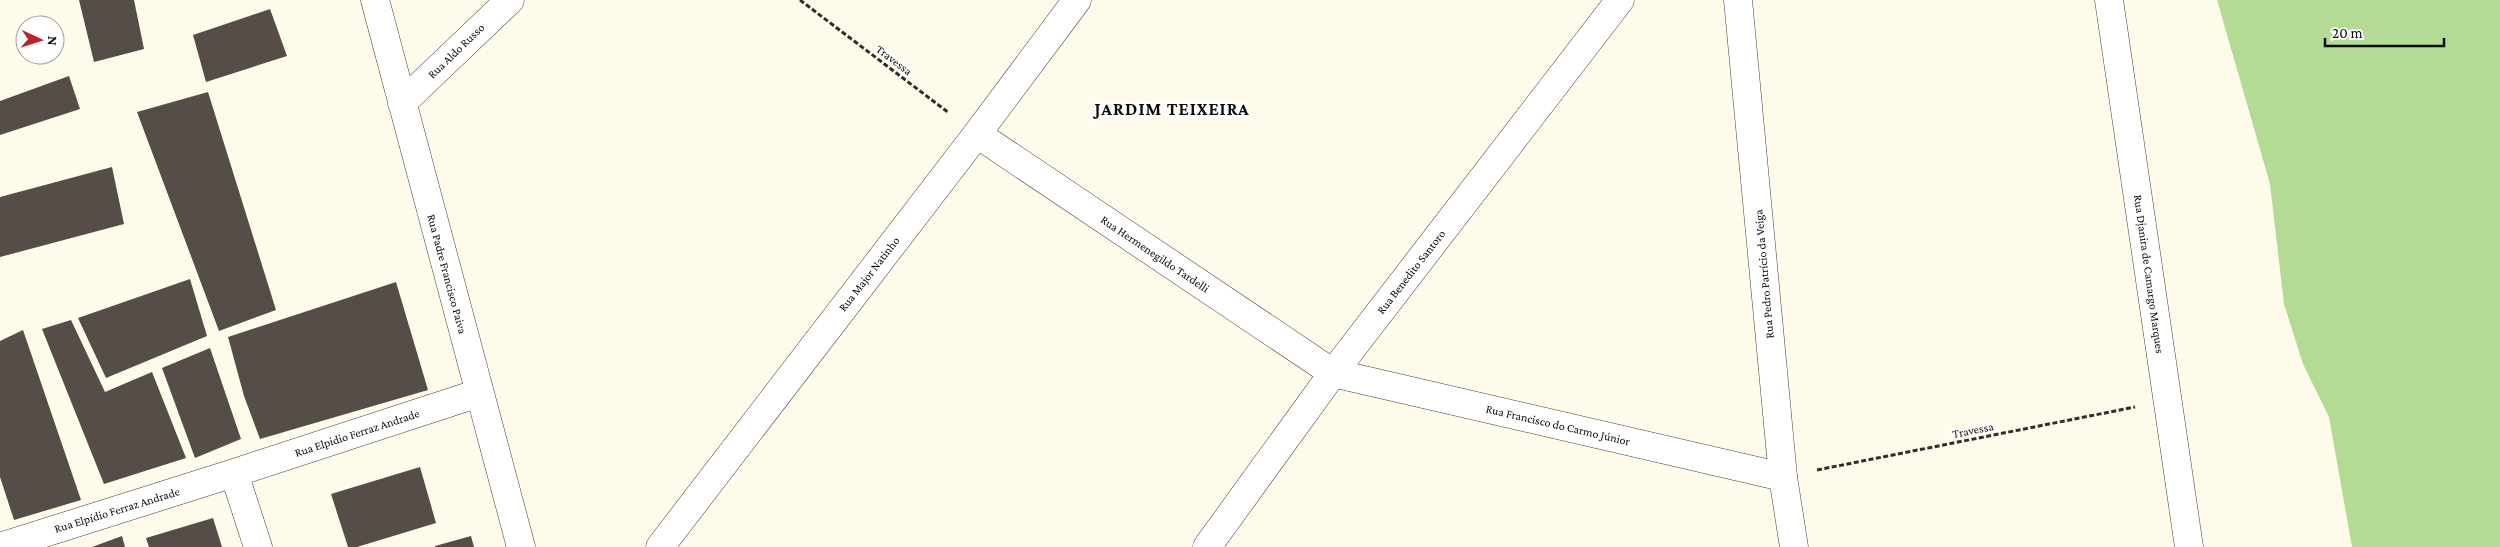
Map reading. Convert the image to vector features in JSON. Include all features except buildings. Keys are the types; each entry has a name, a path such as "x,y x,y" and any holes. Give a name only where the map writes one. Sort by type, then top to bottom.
{"street":[{"name":"Rua Padre Francisco Paiva","path":"375,0 521,547"},
{"name":"Rua Aldo Russo","path":"402,103 510,0"},
{"name":"Rua Major Natinho","path":"660,547 977,134 1077,0"},
{"name":"Rua Benedito Santoro","path":"1207,547 1333,373 1620,0"},
{"name":"Rua Pedro Patrício da Veiga","path":"1738,0 1783,477 1794,547"},
{"name":"Rua Djanira de Camargo Marques","path":"2109,0 2189,547"},
{"name":"Rua Hermenegildo Tardelli","path":"977,134 1333,373"},
{"name":"Rua Francisco do Carmo Júnior","path":"1333,373 1783,477"},
{"name":"Rua Elpidio Ferraz Andrade","path":"234,473 479,393"},
{"name":"Rua Elpídio Ferraz Andrade","path":"0,547 234,473"},
{"path":"234,473 258,547"}],"path":[{"name":"Travessa","path":"800,0 977,134"},
{"name":"Travessa","path":"1783,477 2167,401"}],"green space":[{"path":"2217,0 2500,0 2500,547 2352,547 2329,417 2303,364 2284,304 2270,184"}],"district":[{"name":"JARDIM TEIXEIRA","path":"1172,109"}]}
